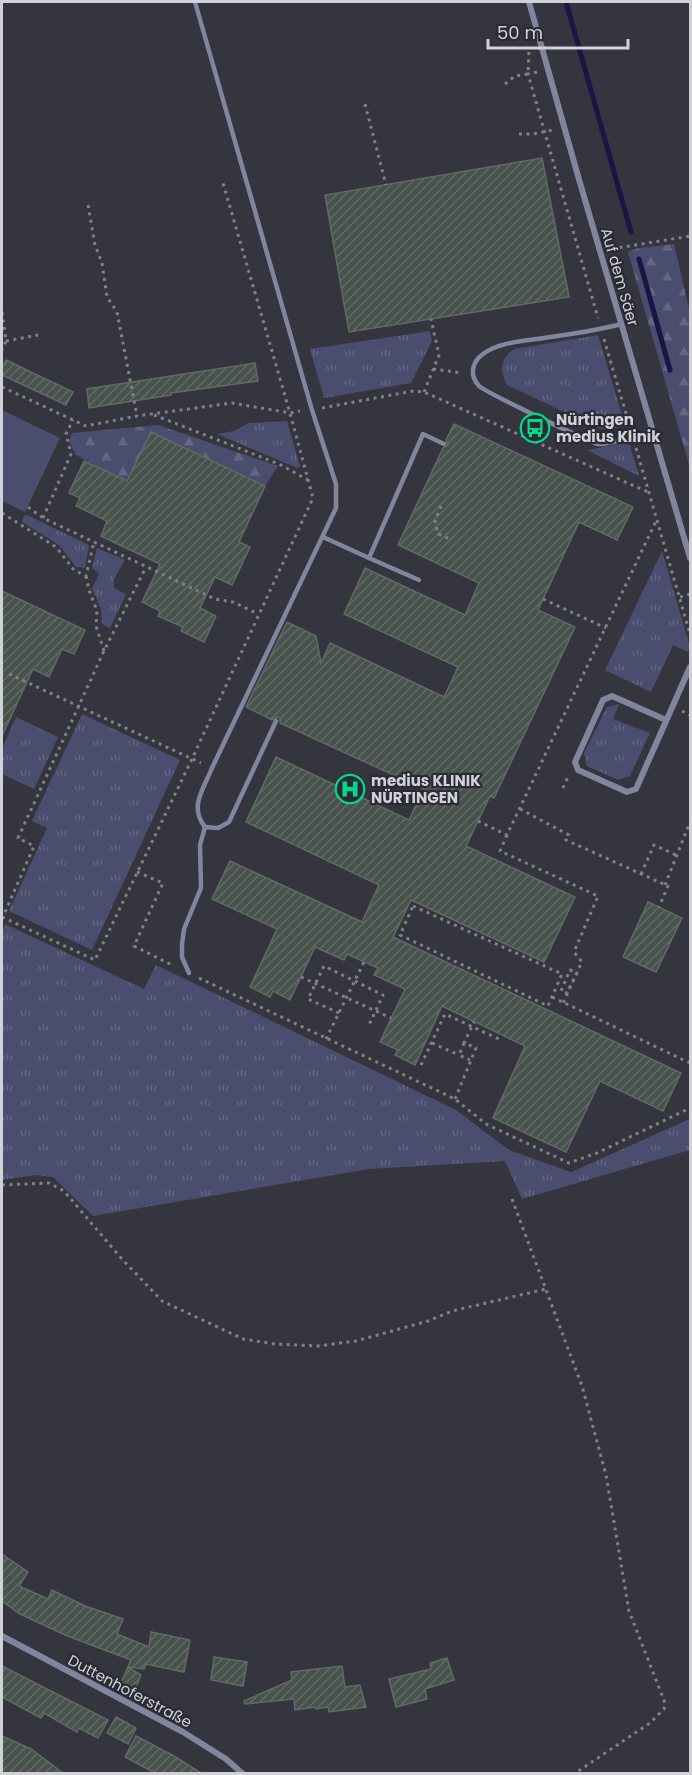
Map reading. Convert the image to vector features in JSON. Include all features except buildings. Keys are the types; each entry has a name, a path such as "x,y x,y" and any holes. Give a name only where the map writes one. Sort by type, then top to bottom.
{"street":[{"name":"Auf dem Säer","path":"529,2 564,130 690,558"},
{"path":"666,720 612,696 603,700 575,762 578,770 627,792 636,789 690,667"},
{"name":"Duttenhoferstraße","path":"2,1636 183,1732 226,1759 243,1773"}],"lane":[{"path":"195,2 312,410 336,484 336,508 196,806 198,818 205,827 218,828 229,822 276,722"},
{"path":"621,324 507,344 485,352 477,359 473,366 473,375 479,386 498,397 598,444 652,432"},
{"path":"369,558 423,434 444,444"},
{"path":"323,537 419,580"},
{"path":"189,973 182,957 182,944 184,929 201,888 200,846 205,827"}],"path":[{"path":"505,84 515,76 548,70"},
{"path":"528,74 690,634"},
{"path":"364,104 387,185"},
{"path":"519,134 564,130"},
{"path":"146,567 104,651 18,838 34,846 2,918 95,960 192,759 313,498 291,413 223,183"},
{"path":"88,205 95,245 102,263 107,297 117,312 137,416"},
{"path":"600,251 690,236"},
{"path":"2,312 6,341 2,350"},
{"path":"424,392 439,355 431,319"},
{"path":"6,341 38,335"},
{"path":"433,369 473,375"},
{"path":"2,387 86,426 137,416 232,403 291,413 413,391 424,392 650,493"},
{"path":"152,414 279,464 309,480"},
{"path":"43,518 71,454 66,434 73,420"},
{"path":"441,506 435,521 438,534 452,540"},
{"path":"28,507 43,518 215,600 233,602 258,615"},
{"path":"2,513 56,547 74,570 86,576"},
{"path":"563,1003 577,973 570,970 561,991 567,993 572,983 577,972 582,962 574,952 597,896 500,851 658,518"},
{"path":"94,542 86,576 88,590 97,611 96,626 104,651"},
{"path":"680,597 690,594"},
{"path":"543,599 606,628"},
{"path":"9,674 212,768"},
{"path":"520,809 569,834 566,840 668,886 658,907"},
{"path":"478,821 507,835"},
{"path":"665,885 690,822"},
{"path":"641,874 654,845 676,855"},
{"path":"137,872 163,883 134,946 454,1100 486,1124 569,1163 597,1153 690,1108"},
{"path":"413,906 562,974 552,997 548,1006 400,935 413,906"},
{"path":"326,1039 364,962"},
{"path":"339,1013 308,999 324,966 383,995 368,1027"},
{"path":"301,978 391,1018"},
{"path":"552,997 690,1063"},
{"path":"421,1065 445,1014 501,1040"},
{"path":"459,1055 474,1022"},
{"path":"432,1043 470,1060"},
{"path":"454,1100 476,1048 464,1043"},
{"path":"2,1185 50,1183 64,1191 122,1259 162,1301 243,1339 275,1344 318,1346 356,1341 428,1321 452,1311 546,1288"},
{"path":"512,1199 582,1386 606,1475 629,1611 665,1703 660,1715 650,1723 574,1773"}],"green space":[{"path":"674,244 690,313 690,468 628,252 638,248"},
{"path":"430,331 432,341 411,383 324,398 310,349"},
{"path":"598,335 625,425 612,429 598,428 507,385 502,365 514,349"},
{"path":"2,410 60,438 25,512 2,501"},
{"path":"287,421 300,466 297,468 217,434 234,431 249,423"},
{"path":"158,425 278,466 265,486 151,432 114,510 117,477 76,455 69,441 72,433"},
{"path":"629,442 639,476 587,450"},
{"path":"25,514 89,545 85,568 76,567 59,545 22,522"},
{"path":"97,548 125,560 114,579 114,588 126,594 110,628 102,624 101,609 92,588 99,574 92,568"},
{"path":"662,551 690,647 688,652 673,645 651,692 605,670"},
{"path":"619,704 613,719 650,733 630,776 618,780 587,766 584,753 607,707"},
{"path":"82,714 180,760 92,950 9,911 47,828 32,821"},
{"path":"16,717 58,737 34,789 2,774 2,749"},
{"path":"5,924 144,989 156,965 456,1110 509,1150 571,1172 690,1119 690,1150 522,1199 505,1161 369,1169 93,1216 53,1177 36,1175 2,1180 2,930"}],"waterway":[{"path":"566,2 631,232"},
{"path":"639,259 670,370"}],"place":[{"name":"Nürtingen medius Klinik","path":"535,428"},
{"name":"medius KLINIK NÜRTINGEN","path":"350,789"}]}
